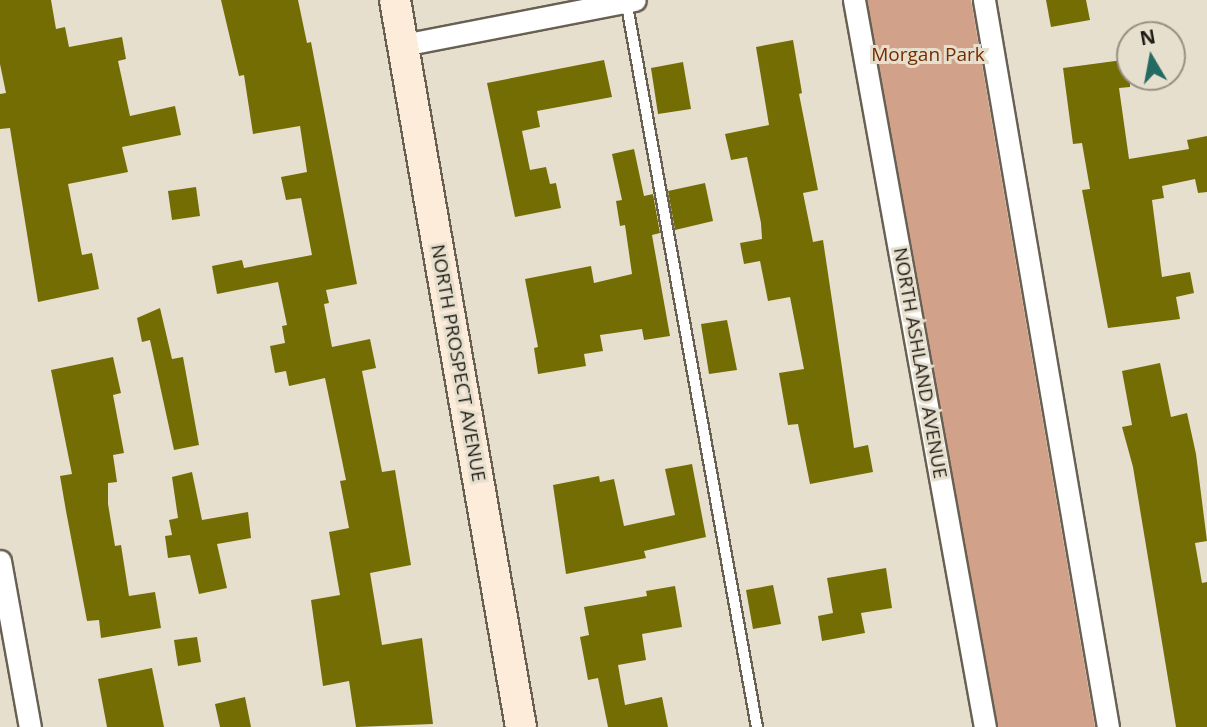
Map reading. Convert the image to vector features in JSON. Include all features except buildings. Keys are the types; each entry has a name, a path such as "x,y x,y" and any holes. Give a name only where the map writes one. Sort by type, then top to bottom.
{"street":[{"name":"NORTH PROSPECT AVENUE","path":"395,0 521,727"},
{"name":"NORTH ASHLAND AVENUE","path":"854,0 985,727"},
{"path":"984,0 1108,727"},
{"path":"403,45 629,1"},
{"path":"0,561 30,727"}],"lane":[{"path":"629,1 757,727"}],"green space":[{"name":"Morgan Park","path":"866,0 971,0 1095,727 995,727"}]}
